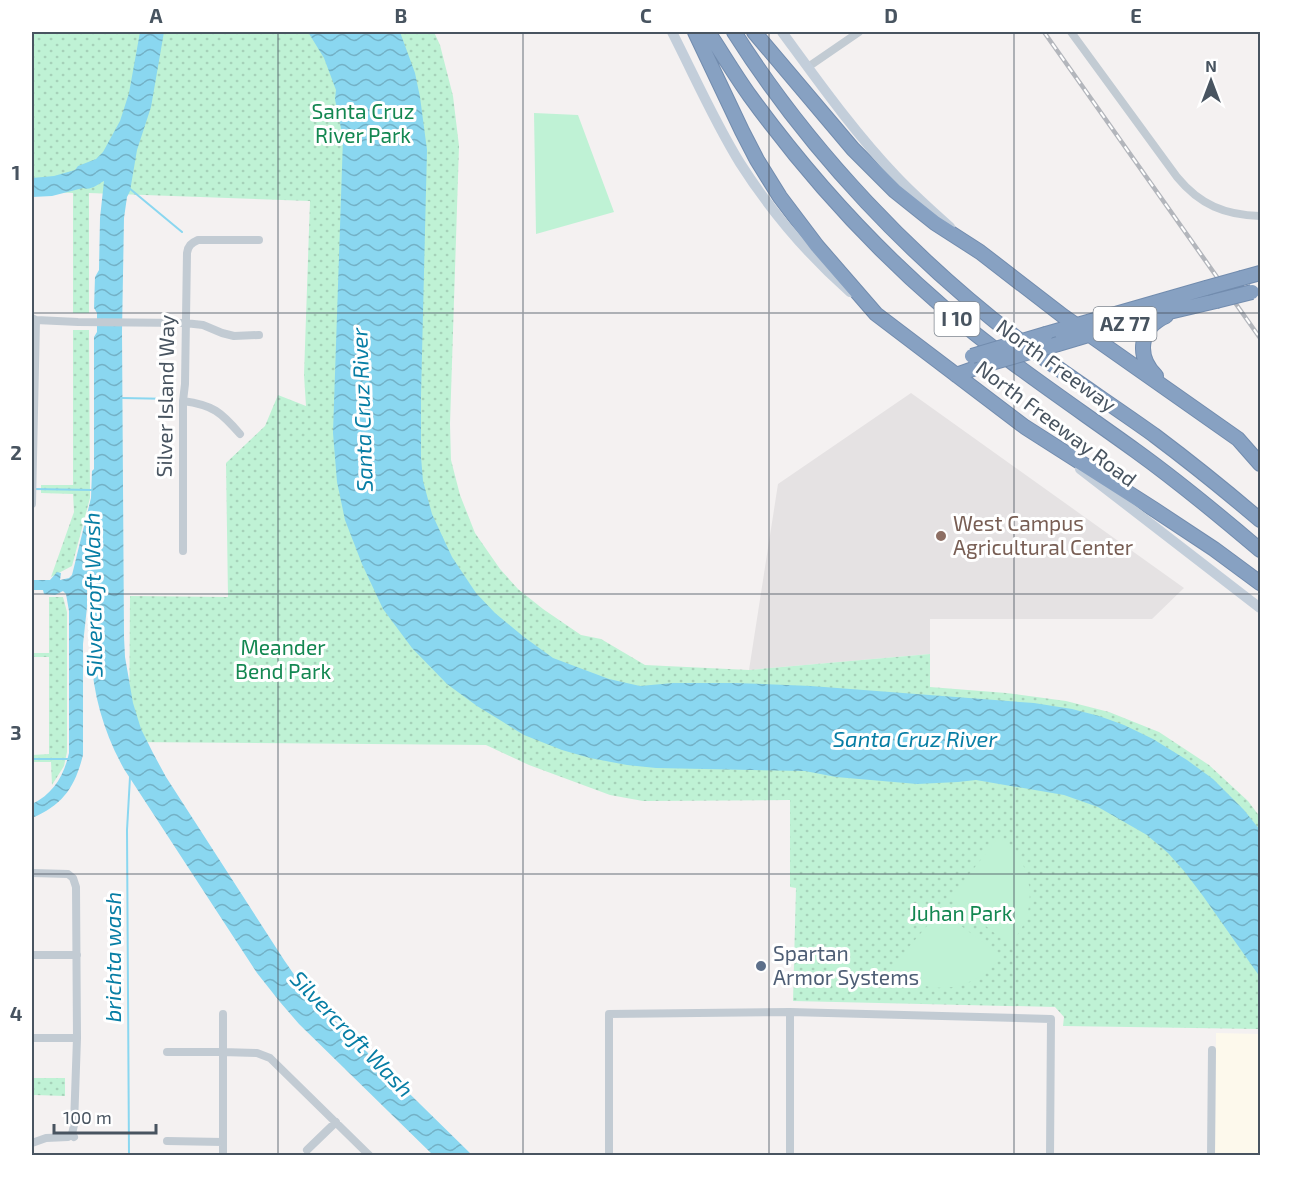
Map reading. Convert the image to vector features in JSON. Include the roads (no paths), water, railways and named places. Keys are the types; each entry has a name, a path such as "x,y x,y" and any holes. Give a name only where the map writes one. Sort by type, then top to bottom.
{"highway":[{"path":"695,32 746,140 780,197 817,246 876,314"},
{"name":"North Freeway","path":"708,32 750,96 804,166 881,249 943,307 976,334 1022,370 1189,490 1260,550"},
{"name":"North Freeway","path":"734,32 821,150 854,188 928,262 1027,346 1154,435 1260,520"},
{"path":"754,32 853,149 895,191 935,223 980,252 1077,326 1238,439 1260,464"},
{"name":"AZ 77","path":"956,375 972,356 1260,273"},
{"name":"AZ 77","path":"956,375 1152,316 1256,290"},
{"path":"1185,402 1150,369 1144,359 1143,347 1146,333 1156,321 1193,307"},
{"name":"North Freeway Road","path":"876,314 1025,427"},
{"path":"1025,427 1214,549 1260,583"}],"main road":[{"name":"North Freeway Road","path":"672,32 725,137 759,190 809,252 876,314"},
{"path":"783,32 876,154 950,227 980,252"},
{"name":"North Freeway Road","path":"1025,427 1260,608"},
{"path":"1238,439 1260,458"}],"street":[{"path":"808,67 858,32"},
{"path":"1071,32 1187,189 1202,201 1219,209 1237,214 1260,216"},
{"name":"Silver Island Way","path":"183,551 186,253 190,242 259,240"},
{"path":"32,504 34,319 185,323 203,325 234,336 259,335"},
{"path":"183,401 199,403 212,408 229,420 240,434"},
{"path":"32,873 73,875 76,886 77,955 77,1038 73,1136 46,1138 32,1143"},
{"path":"32,955 77,955"},
{"path":"790,1012 790,1155"},
{"path":"609,1155 609,1014 790,1012 1051,1019 1050,1155"},
{"path":"222,1155 223,1014"},
{"path":"32,1038 77,1038"},
{"path":"1211,1155 1212,1050"},
{"path":"167,1052 257,1053 270,1059 370,1155"},
{"path":"307,1150 336,1122"},
{"path":"167,1141 223,1142"}],"water":[{"name":"Silvercroft Wash","path":"140,32 164,32 151,107 137,150 124,218 122,332 124,637 133,703 141,729 166,777 302,986 472,1155 433,1155 299,1024 257,973 124,769 111,742 97,699 92,669 90,580 87,580 83,644 83,755 76,777 66,794 52,807 32,818 32,804 52,790 64,769 69,753 69,611 66,594 63,591 55,595 44,594 43,590 32,590 32,580 50,580 57,572 61,573 60,580 72,575 91,498 94,469 94,337 97,332 97,313 94,308 95,277 99,270 100,218 104,181 89,189 83,188 52,196 32,197 32,178 54,176 75,170 78,166 96,159 103,152 120,121 129,93"},
{"name":"Santa Cruz River","path":"308,32 400,32 415,73 427,150 421,395 423,481 432,514 452,557 476,593 495,613 553,658 609,679 640,686 673,683 736,683 811,686 1034,703 1072,709 1124,725 1153,739 1213,779 1260,830 1260,977 1203,896 1168,853 1147,835 1098,807 1064,795 976,780 917,784 836,777 805,771 656,768 627,765 562,750 524,735 447,684 412,648 383,609 345,520 337,482 333,433 343,138 335,99 336,90 324,58"}],"waterway":[{"path":"129,188 182,232"},
{"path":"121,398 175,399"},
{"path":"34,489 92,490"},
{"path":"32,759 71,759"},
{"name":"brichta wash","path":"129,1156 127,830 130,777"}],"railway":[{"path":"1044,32 1260,338"}],"place":[{"name":"West Campus Agricultural Center","path":"941,536"},
{"name":"Spartan Armor Systems","path":"761,966"}],"park label":[{"name":"Santa Cruz River Park","path":"363,124"},
{"name":"Meander Bend Park","path":"283,660"},
{"name":"Juhan Park","path":"961,914"}]}
